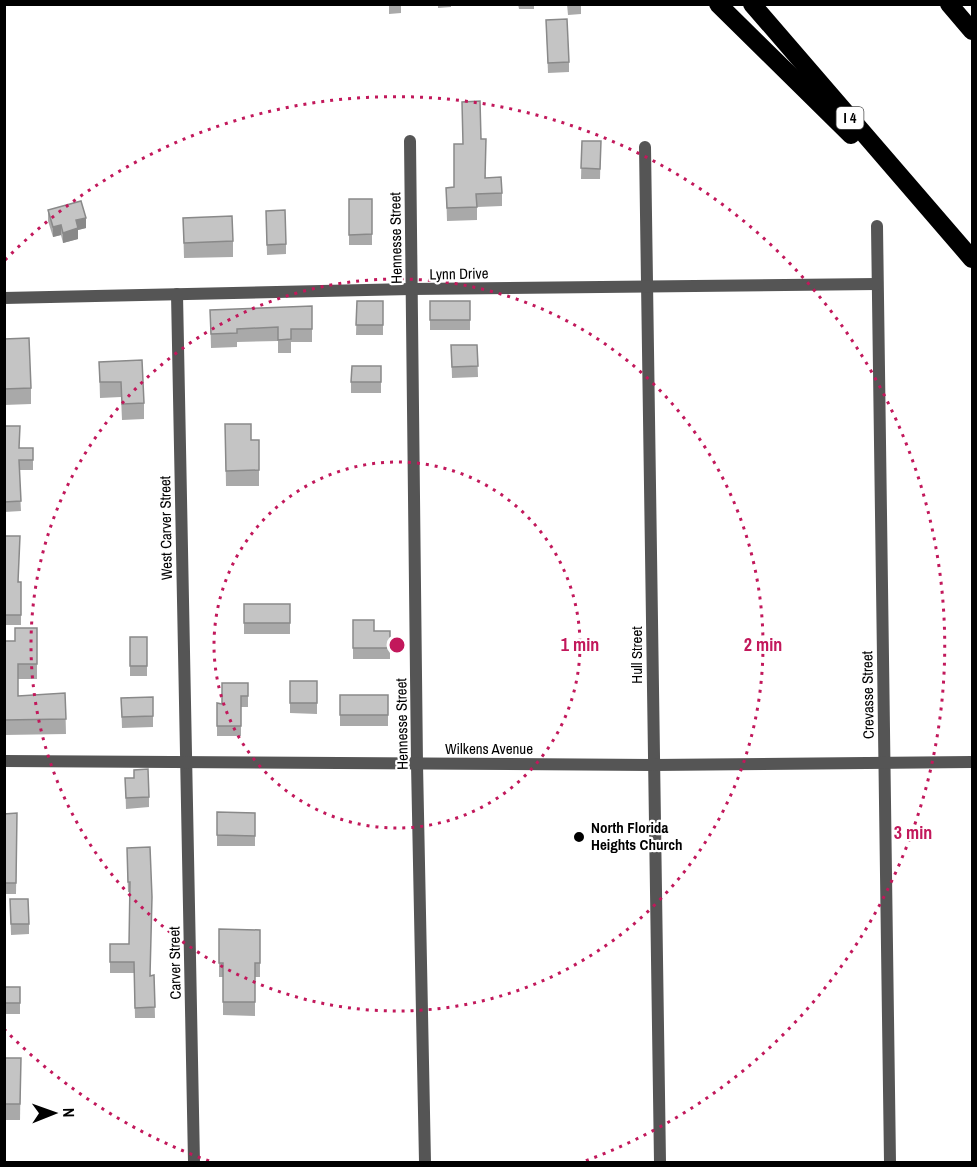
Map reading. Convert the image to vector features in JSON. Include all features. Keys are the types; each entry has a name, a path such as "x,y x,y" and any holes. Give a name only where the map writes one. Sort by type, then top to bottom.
{"highway":[{"path":"718,4 948,231"},
{"name":"I 4","path":"752,4 972,259"},
{"path":"949,4 972,31"}],"street":[{"name":"Hennesse Street","path":"410,141 417,764 425,1162"},
{"name":"Hull Street","path":"645,147 660,1162"},
{"name":"Crevasse Street","path":"877,226 890,1162"},
{"name":"Lynn Drive","path":"4,298 411,289 877,284"},
{"name":"West Carver Street","path":"177,294 185,762"},
{"name":"Wilkens Avenue","path":"4,761 653,765 972,762"},
{"name":"Carver Street","path":"185,762 194,1162"}],"building":[{"path":"567,19 569,62 548,63 546,20"},
{"path":"480,101 481,139 486,139 485,178 501,177 502,193 476,194 477,207 447,208 446,188 454,187 454,144 463,144 462,102"},
{"path":"582,141 601,141 600,169 581,168"},
{"path":"349,199 372,199 372,234 349,235"},
{"path":"81,201 86,218 76,220 78,228 63,233 61,225 53,227 48,210"},
{"path":"285,210 286,244 267,245 266,211"},
{"path":"232,216 233,241 184,243 183,218"},
{"path":"357,301 383,301 383,325 356,325"},
{"path":"430,301 470,301 470,320 430,320"},
{"path":"312,306 312,329 291,329 291,339 278,340 278,327 237,329 237,333 211,334 210,310"},
{"path":"29,338 31,388 4,389 4,339"},
{"path":"451,345 477,345 478,366 452,367"},
{"path":"142,360 144,403 122,404 121,382 100,382 99,362"},
{"path":"352,366 381,366 381,382 351,382"},
{"path":"225,424 251,424 251,440 259,440 259,470 226,471"},
{"path":"4,426 20,426 19,448 33,448 33,460 19,460 21,501 4,502"},
{"path":"4,536 20,536 18,582 21,582 21,615 4,615"},
{"path":"244,604 290,604 290,623 244,623"},
{"path":"353,620 374,620 374,631 390,631 390,648 353,648"},
{"path":"15,628 37,628 37,664 18,664 18,696 65,693 66,719 4,720 4,641 15,641"},
{"path":"130,637 147,637 147,666 130,666"},
{"path":"290,681 317,681 317,703 290,703"},
{"path":"222,683 248,683 248,696 241,696 241,726 217,726 217,703 222,704"},
{"path":"340,695 388,695 388,715 340,715"},
{"path":"153,697 153,716 122,717 121,698"},
{"path":"148,769 149,797 126,798 125,778 134,778 134,770"},
{"path":"217,812 255,813 255,836 217,835"},
{"path":"17,813 16,883 4,883 4,814"},
{"path":"150,847 152,897 150,976 154,975 155,1007 135,1008 134,962 110,962 110,944 129,944 130,882 128,882 127,848"},
{"path":"10,899 28,899 29,924 11,924"},
{"path":"219,929 260,930 260,963 255,963 255,1002 223,1002 223,963 219,963"},
{"path":"4,987 20,987 20,1003 4,1003"},
{"path":"4,1058 21,1058 20,1104 4,1104"}],"place":[{"name":"North Florida Heights Church","path":"579,837"}]}
